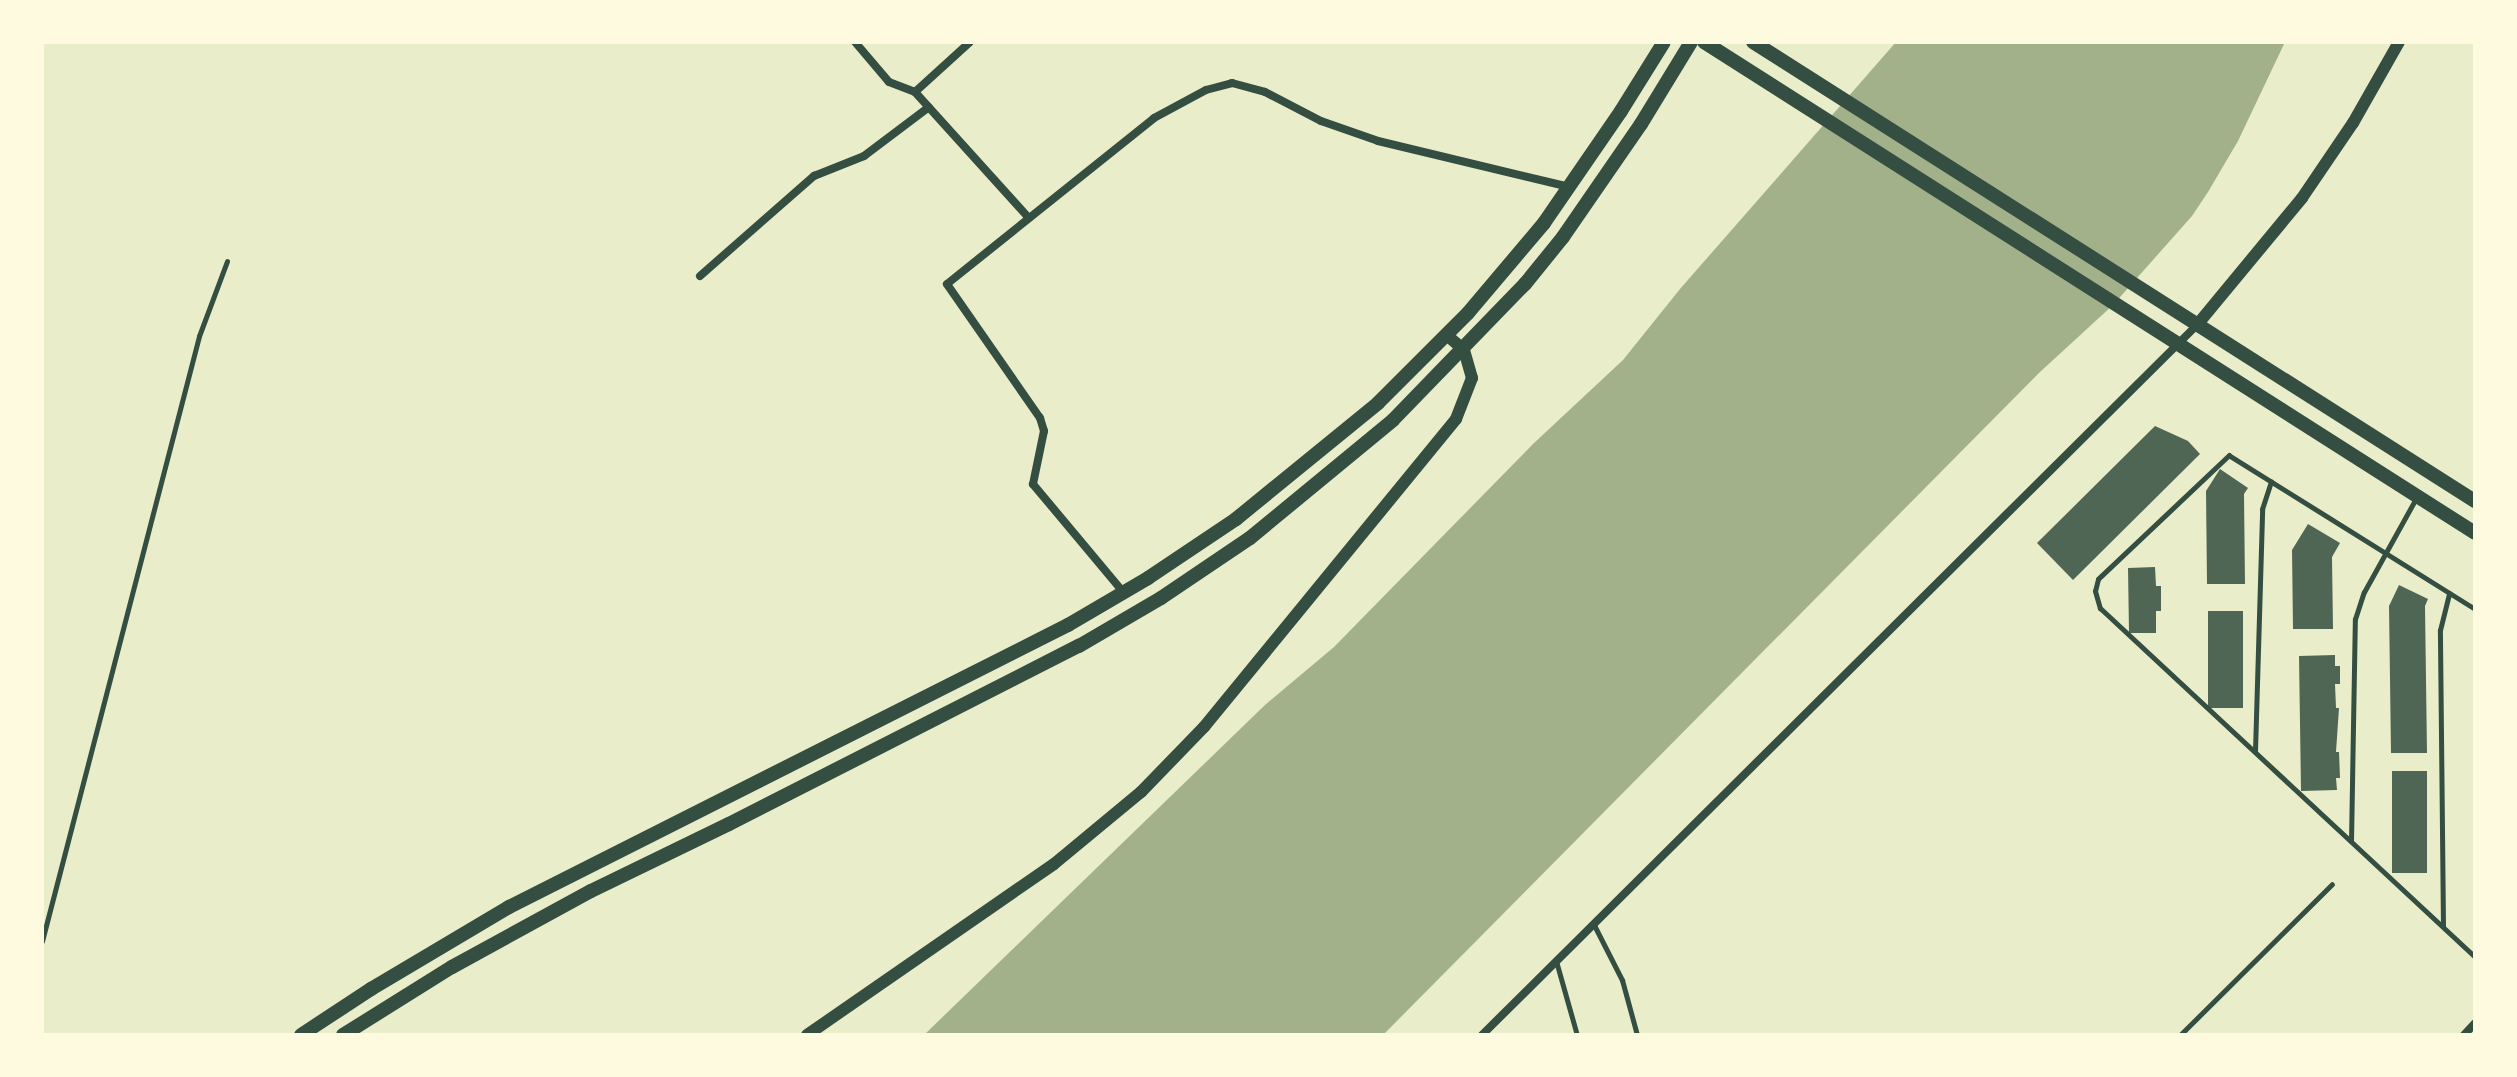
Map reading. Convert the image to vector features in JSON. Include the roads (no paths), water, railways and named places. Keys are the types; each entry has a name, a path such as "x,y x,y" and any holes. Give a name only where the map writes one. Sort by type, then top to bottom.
{"main road":[{"path":"301,1035 509,907 747,789 1124,593 1200,544 1284,483 1378,403 1447,335 1507,269 1569,187 1664,42"},
{"path":"343,1035 521,928 1079,646 1161,598 1298,501 1393,420 1464,350 1563,237 1641,124 1691,42"},
{"path":"1704,42 2475,533"},
{"path":"1753,42 2475,501"}],"street":[{"path":"855,42 889,82 915,92 1029,218"},
{"path":"915,92 970,42"},
{"path":"1482,1035 2197,325 2302,198 2353,123 2399,42"},
{"path":"1124,593 1033,484 1044,431 1040,418 947,284 1154,118 1206,90 1232,83 1265,92 1321,121 1378,141 1569,187"},
{"path":"700,276 814,176 864,156 929,107"},
{"path":"807,1035 1054,864 1173,760 1243,681 1456,419 1472,378 1464,350 1447,335"},
{"path":"2464,1035 2475,1023"}],"lane":[{"path":"42,941 199,336 227,261"},
{"path":"2475,609 2229,455 2098,579 2095,591 2100,608 2475,957"},
{"path":"2255,752 2262,509 2271,481"},
{"path":"2351,842 2355,619 2364,592 2417,496"},
{"path":"2443,927 2440,630 2449,593"},
{"path":"2180,1035 2332,884"},
{"path":"1594,924 1622,980 1637,1035"},
{"path":"1556,961 1577,1035"}]}
